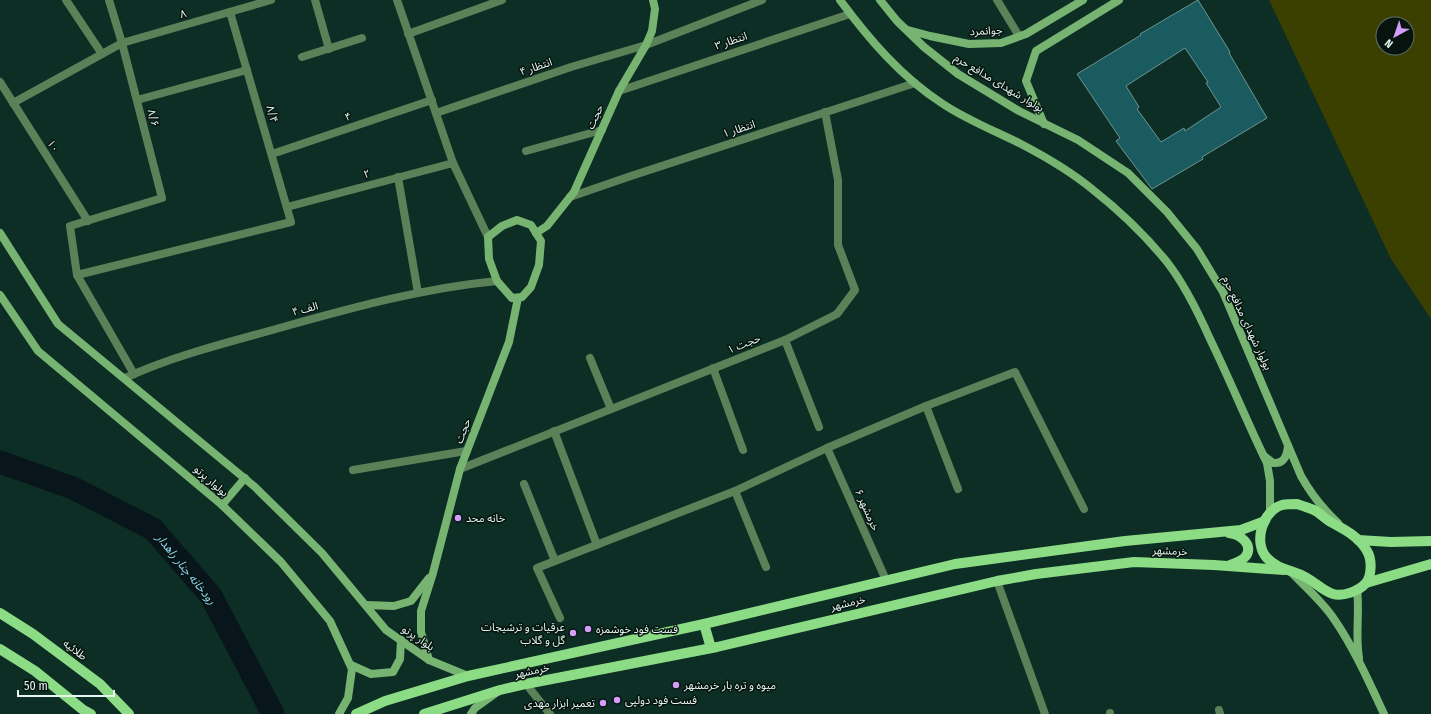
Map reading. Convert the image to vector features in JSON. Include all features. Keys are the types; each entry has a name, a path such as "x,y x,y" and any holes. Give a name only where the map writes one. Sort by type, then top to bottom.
{"main road":[{"name":"حجت","path":"536,233 547,226 574,192 619,90 646,45 652,31 655,9 653,0"},
{"path":"840,0 878,48 915,83 942,104 1068,171 1122,214 1168,263 1186,290 1223,366 1267,463 1270,481 1267,517"},
{"name":"بولوار شهدای مدافع حرم","path":"880,0 905,30 958,74 1019,111 1078,140 1128,173 1167,212 1197,249 1223,292 1301,476 1310,492 1322,508 1344,529"},
{"name":"جوانمرد","path":"905,30 969,44 1001,43 1026,34 1083,0"},
{"path":"1044,124 1026,81 1036,51 1114,1"},
{"path":"517,220 531,225 536,233 542,241 539,265 531,287 522,297 512,298 497,281 489,259 488,237 502,226 517,220"},
{"path":"0,233 58,324 245,478 322,552 366,605 394,606 411,601 433,574"},
{"name":"بولوار پرتو","path":"0,295 38,351 222,505 281,562 330,621 352,669 348,698 339,714"},
{"name":"حجت","path":"430,660 421,632 421,610 433,574 460,468 509,342 518,298"},
{"path":"1262,454 1269,461 1277,463 1284,460 1288,446"},
{"path":"222,505 245,478"},
{"path":"1366,583 1370,574 1368,551 1358,540 1344,529 1314,510 1297,504 1281,506 1267,517 1262,526 1259,539 1266,557 1273,564 1307,578 1323,590 1334,594 1347,594 1366,583 1378,581 1428,564"},
{"name":"خرمشهر","path":"356,714 384,701 468,676 704,624 955,564 1125,541 1241,530 1267,517"},
{"path":"1223,532 1238,535 1247,544 1248,551 1246,556 1239,562 1230,565"},
{"path":"1358,540 1391,542 1431,541"},
{"name":"خرمشهر","path":"424,714 500,690 526,684 711,648 997,581 1036,574 1134,562 1230,565 1287,571"},
{"path":"1287,571 1324,606 1334,619 1359,663 1384,714"},
{"path":"1357,589 1357,646 1359,663"},
{"name":"بلوار پرتو","path":"366,605 386,630 430,660 468,676"},
{"name":"طلائیه","path":"0,613 33,634 100,684 129,714"},
{"path":"704,624 711,648"},
{"path":"351,665 371,674 393,672 400,659 401,640"},
{"path":"0,649 35,671 82,710 91,714"},
{"path":"471,714 475,708 500,690"}],"street":[{"path":"66,0 102,54"},
{"name":"۸/۶","path":"88,221 162,198 122,43 109,0"},
{"name":"۸","path":"13,103 122,43 271,0"},
{"path":"315,0 329,48"},
{"path":"396,0 453,162 488,237"},
{"path":"408,34 502,0"},
{"name":"انتظار ۴","path":"436,113 571,67 646,45 762,0"},
{"path":"997,0 1019,36"},
{"name":"۸/۴","path":"77,275 291,222 230,12"},
{"name":"انتظار ۳","path":"619,90 850,14"},
{"path":"302,57 362,38"},
{"path":"137,100 248,70"},
{"name":"۱۰","path":"0,82 88,221"},
{"name":"انتظار ۱","path":"570,197 915,83"},
{"name":"۴","path":"272,154 432,100"},
{"name":"حجت ۱","path":"460,468 785,340 837,314 855,290 838,245 838,180 825,112"},
{"path":"526,151 602,130"},
{"name":"۲","path":"287,207 453,162"},
{"path":"398,177 418,293"},
{"path":"88,221 70,226 77,275 134,374"},
{"name":"۴ الف","path":"125,378 183,354 380,300 451,286 497,281"},
{"path":"785,340 819,427"},
{"path":"590,358 611,409"},
{"path":"713,368 743,450"},
{"path":"560,618 537,568 735,491 827,448 926,406 1015,372 1084,509"},
{"path":"926,406 958,489"},
{"path":"554,431 597,545"},
{"name":"خرمشهر ۶","path":"827,448 886,580"},
{"path":"354,470 466,451"},
{"path":"524,484 555,561"},
{"path":"735,491 766,567"},
{"path":"997,581 1045,714"},
{"path":"526,684 550,714"}],"green space":[{"path":"1269,0 1431,0 1431,319 1391,259"}],"building":[{"path":"1198,0 1230,52 1229,53 1267,118 1202,157 1203,159 1152,189 1116,141 1120,138 1077,74 1141,35 1140,34","holes":["1185,48 1208,82 1206,83 1221,107 1185,131 1184,128 1161,142 1137,109 1139,107 1126,86"]}],"waterway":[{"name":"رودخانه چنار راهدار","path":"0,462 73,488 153,529 211,596 273,714"}],"place":[{"name":"خانه محد","path":"458,518"},
{"name":"فست فود خوشمزه","path":"588,629"},
{"name":"عرقیات و ترشیجات گل و گلاب","path":"573,633"},
{"name":"میوه و تره بار خرمشهر","path":"676,685"},
{"name":"فست فود دولپی","path":"617,700"},
{"name":"تعمیر ابزار مهدی","path":"603,703"}]}
